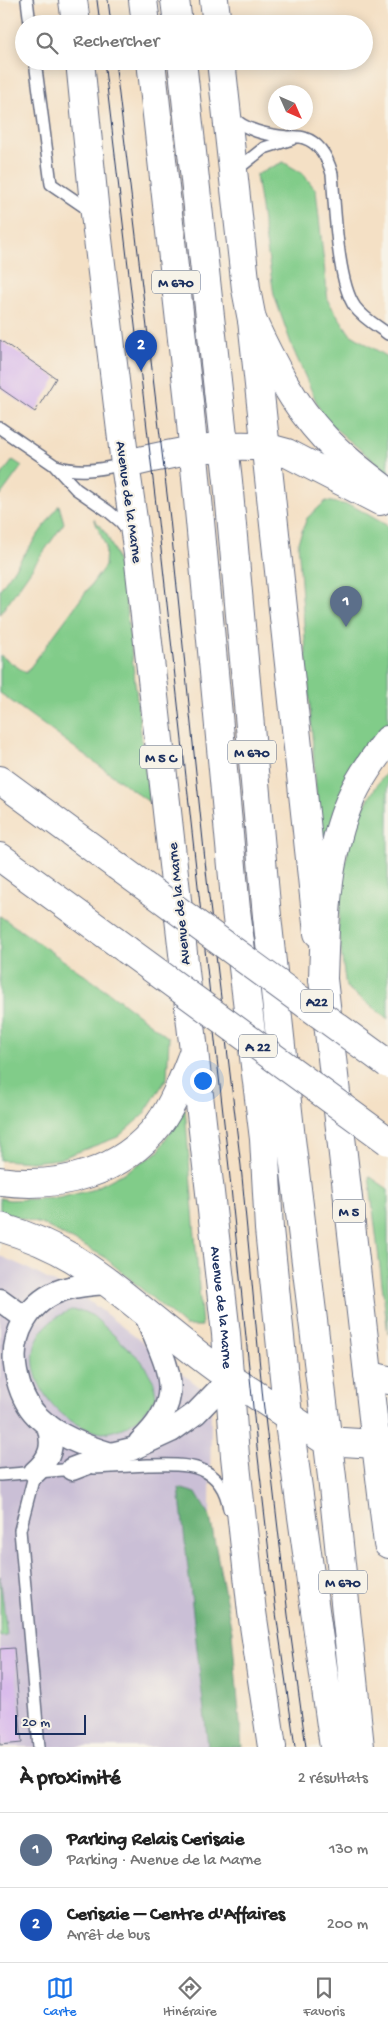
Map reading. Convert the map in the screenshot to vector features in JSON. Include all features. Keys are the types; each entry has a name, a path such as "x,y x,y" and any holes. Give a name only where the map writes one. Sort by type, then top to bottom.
{"main road":[{"path":"73,0 75,15"},
{"path":"143,0 145,15"},
{"path":"175,0 177,15"},
{"path":"214,0 216,15"},
{"name":"Avenue de la Marne","path":"81,70 95,214 125,464 138,554 194,1051 230,1378 235,1456 252,1612 272,1747"},
{"name":"M 670","path":"152,70 193,449 236,910 264,1140 269,1229 288,1416 334,1747"},
{"name":"M 670","path":"183,70 228,481 269,935 326,1441 332,1477 360,1747"},
{"name":"M 5","path":"222,70 246,289 252,320 323,979 378,1377 388,1544"},
{"path":"252,320 272,360 313,423 335,448 388,492"},
{"path":"125,464 193,449 223,446 265,448 287,453 388,505"},
{"path":"323,979 327,901 331,862 338,831 351,797 368,766 388,740"},
{"path":"0,780 388,1064"},
{"name":"A 22","path":"0,858 388,1141"},
{"path":"0,875 78,915"},
{"name":"A22","path":"246,960 388,1041"},
{"path":"0,1181 22,1183 56,1182 90,1173 120,1159 135,1148 159,1123 178,1091 194,1051"},
{"path":"0,1227 55,1249 74,1260 107,1283 198,1357 326,1441 382,1444"}],"street":[{"path":"107,1283 64,1289 33,1308 17,1332 14,1356 17,1377 25,1400 38,1417 76,1442 121,1452"},
{"path":"0,1300 25,1318"},
{"path":"121,1452 158,1423 168,1404 170,1393 166,1367 145,1313"},
{"path":"72,1469 121,1452 171,1431 184,1422 230,1378"},
{"path":"35,1472 43,1465 52,1450 48,1425"}],"lane":[{"path":"27,0 29,15"},
{"path":"36,70 51,184 95,214"},
{"path":"227,112 246,128 265,134 303,137 315,144 322,152 328,161 332,174 342,277 354,307 374,325 388,334"},
{"path":"234,172 264,148 303,137"},
{"path":"0,428 54,465 76,489 121,522 128,530 138,554"},
{"path":"54,465 68,470 84,472 125,464"},
{"path":"0,1475 173,1464 196,1466 207,1471 223,1488 228,1500 240,1585 252,1612"},
{"path":"35,1472 20,1530 40,1747"}],"shaded area":[{"path":"0,1256 23,1266 93,1304 201,1388 211,1409 210,1517 232,1632 242,1747 0,1747"}],"green space":[{"path":"283,162 302,173 316,190 328,301 350,334 388,357 388,473 324,419 293,349 274,295 256,175"},
{"path":"13,460 22,466 0,496 0,477"},
{"path":"326,501 353,506 388,526 388,728 320,844 298,542 307,518"},
{"path":"59,505 64,523 0,614 0,589"},
{"path":"94,519 107,535 115,553 124,588 149,802 0,693 0,655 26,673 105,566 106,547"},
{"path":"388,771 388,1019 346,987 338,930 342,880 354,823 379,782"},
{"path":"0,916 110,993 169,1038 167,1078 143,1115 118,1137 59,1159 32,1162 0,1160"},
{"path":"185,1108 202,1326 185,1326 103,1256 44,1225 0,1212 0,1198 9,1200 59,1198 91,1190 126,1172 158,1152"},
{"path":"369,1176 388,1189 388,1334"},
{"path":"71,1310 82,1311 93,1316 141,1360 154,1382 156,1396 143,1414 127,1426 102,1433 80,1426 61,1414 47,1397 37,1378 34,1359 37,1340 49,1323"},
{"path":"179,1488 196,1493 210,1517 232,1632 242,1747 208,1747"},
{"path":"0,1576 7,1636 0,1637"}],"building":[{"path":"0,340 56,378 35,412 0,388"},
{"path":"14,1648 22,1743 0,1745 0,1649"}],"tram line":[{"path":"97,0 99,15"},
{"path":"108,0 110,15"},
{"path":"105,70 158,522 229,1168 258,1457 276,1613 295,1747"},
{"path":"116,70 170,519 207,880 241,1166 263,1400 288,1615 306,1747"}],"place":[{"name":"Cerisaie – Centre d'Affaires","path":"141,371"},
{"name":"Parking Relais Cerisaie","path":"346,627"}]}
